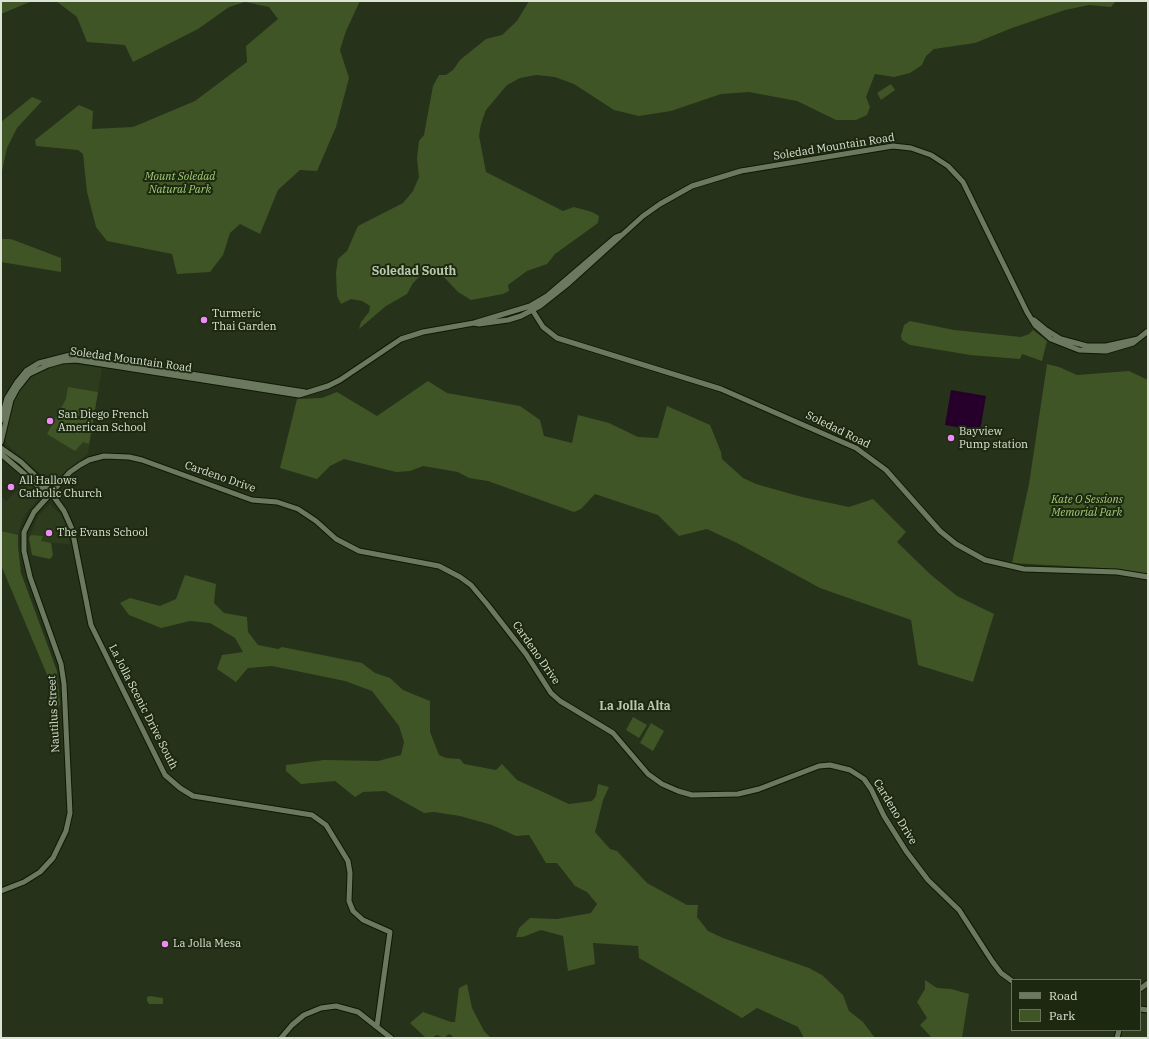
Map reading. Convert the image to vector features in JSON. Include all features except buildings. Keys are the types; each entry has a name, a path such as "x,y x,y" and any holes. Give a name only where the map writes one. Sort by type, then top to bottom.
{"street":[{"name":"Soledad Mountain Road","path":"1,442 11,400 20,385 36,370 62,361 93,362 290,395 299,395 328,386 340,380 401,339 423,332 474,323 479,324 508,320 531,308 559,291 649,212 680,192 727,174 893,146 911,148 940,159 963,182 1027,312 1035,325 1051,339 1079,350 1106,351 1127,346 1148,331"},
{"name":"Soledad Road","path":"531,308 543,327 557,338 721,389 856,448 886,470 940,531 956,544 985,560 1024,569 1117,572 1148,577"},
{"path":"1027,312 1053,335 1079,345 1099,347 1139,338"},
{"name":"Soledad Mountain Road","path":"1,420 7,398 26,371 39,363 63,356 94,358 236,382 306,392"},
{"name":"La Jolla Scenic Drive South","path":"1,448 20,462 51,493 64,511 72,529 91,625 165,775 180,788 193,796 312,815 326,824 348,861 350,874 349,901 353,911 363,920 390,932 377,1026"},
{"name":"La Jolla Scenic Drive South","path":"1,454 43,490 51,493"},
{"name":"Cardeno Drive","path":"51,493 70,472 90,460 104,456 129,457 142,460 252,500 277,502 298,509 316,521 336,539 358,551 439,566 451,571 466,581 484,600 526,654 547,688 555,697 613,733 648,774 662,784 686,794 702,796 745,793 819,766 830,765 850,770 864,779 871,789 884,816 906,851 928,880 959,910 992,961 1001,973 1011,980"},
{"name":"Nautilus Street","path":"1,891 24,882 40,872 53,858 59,849 68,825 70,813 64,684 61,664 30,577 24,551 24,532 28,522 34,512 51,493"},
{"path":"282,1038 292,1025 304,1015 322,1008 336,1006 358,1012 392,1038"}],"shaded area":[{"name":"San Diego French American School","path":"58,364 74,364 102,368 88,454 51,483 7,445 5,438 11,405 24,382 46,367"},
{"path":"951,390 986,396 980,431 945,425"},
{"path":"27,481 40,494 40,497 27,512 22,521 18,535 1,531 1,496 6,501"},
{"name":"The Evans School","path":"50,504 61,515 67,528 70,544 51,543 53,555 50,559 32,555 29,538 38,516"},
{"path":"1141,1013 1148,1014 1148,1038 1120,1038 1121,1031 1141,1031"}],"green space":[{"path":"1,1 32,1 1,14"},
{"name":"Mount Soledad Natural Park","path":"56,1 360,1 346,31 340,50 349,78 336,127 317,171 300,170 278,190 260,234 240,224 230,233 223,255 210,272 177,274 172,254 107,241 96,227 87,192 83,154 78,150 36,146 35,140 79,105 93,111 92,129 133,127 195,101 247,62 246,46 278,19 269,7 245,2 229,7 198,29 133,62 125,45 87,42 77,17"},
{"path":"529,1 1116,1 1111,7 1089,5 1065,10 1012,28 975,43 934,49 926,56 922,65 910,73 894,77 875,74 866,97 870,107 867,115 856,120 836,120 797,101 749,92 721,94 671,111 639,116 614,110 574,84 555,77 536,75 520,78 507,85 486,110 479,136 486,172 563,211 574,207 592,212 599,216 598,223 555,254 547,264 527,271 508,285 509,291 503,294 471,300 458,292 441,274 432,272 423,273 413,283 407,294 386,306 359,329 361,322 369,312 370,306 362,301 351,299 341,304 337,296 336,273 338,259 347,251 358,226 403,203 413,191 419,177 417,158 419,141 424,135 433,86 439,75 446,75 453,70 460,60 486,39 502,35 517,21"},
{"path":"891,84 895,90 881,100 877,93"},
{"path":"32,97 42,101 17,128 7,148 1,176 1,122"},
{"path":"1,239 11,239 61,258 61,272 1,262"},
{"path":"910,321 954,330 1021,337 1029,334 1033,330 1047,341 1042,361 1022,354 1020,359 970,355 910,345 902,340 901,336 904,325"},
{"name":"Kate O Sessions Memorial Park","path":"1047,364 1059,367 1077,375 1129,371 1148,380 1148,574 1101,568 1012,563 1029,484"},
{"path":"428,381 447,393 520,406 540,420 544,436 572,443 578,415 609,423 638,437 658,438 667,406 710,425 721,452 722,459 743,478 756,484 802,497 849,507 873,499 906,532 897,542 930,574 957,596 994,614 973,682 918,665 911,620 820,588 737,543 707,529 679,536 658,515 595,494 581,509 574,512 488,481 469,478 458,472 423,466 410,471 396,472 344,459 330,466 317,479 280,468 297,399 322,398 337,392 377,416"},
{"path":"68,387 98,392 89,444 83,442 75,451 47,434 66,399"},
{"path":"1,531 18,535 21,573 57,671 60,705 58,708 53,689 1,565"},
{"path":"31,535 43,536 41,541 51,543 53,555 50,559 32,555 29,538"},
{"path":"185,575 216,584 214,603 224,613 247,617 248,632 258,645 278,649 282,647 362,663 375,673 390,678 403,690 430,701 430,732 439,755 446,758 460,759 464,764 496,770 502,764 517,780 569,804 592,801 596,796 598,784 609,787 603,800 595,832 610,849 617,851 647,883 687,905 698,905 697,917 708,931 723,938 809,968 822,975 843,995 849,1011 863,1022 875,1038 804,1038 798,1027 757,1008 742,1018 639,958 638,946 593,943 595,964 568,971 563,936 541,930 523,937 516,937 519,928 530,918 557,919 591,913 597,904 587,892 575,886 557,863 546,863 529,835 516,836 492,825 460,816 434,812 424,813 385,791 363,792 355,797 335,781 301,784 286,771 286,765 324,760 378,761 401,755 404,742 399,726 372,691 345,681 272,666 248,668 236,682 217,669 222,655 243,652 235,638 210,623 190,621 161,628 129,615 120,603 130,598 160,606 176,599"},
{"path":"633,717 647,725 639,738 626,730"},
{"path":"651,723 664,731 653,751 640,743"},
{"path":"925,980 937,988 951,989 969,994 962,1038 932,1038 920,1025 927,1018 917,1002 925,989"},
{"path":"467,984 472,1008 484,1031 491,1038 455,1038 449,1034 444,1038 437,1035 431,1038 426,1038 410,1023 423,1012 455,1022 459,988"},
{"path":"147,997 163,998 163,1004 149,1004"}],"place":[{"name":"Turmeric Thai Garden","path":"204,320"},
{"name":"San Diego French American School","path":"50,421"},
{"name":"Bayview Pump station","path":"951,438"},
{"name":"All Hallows Catholic Church","path":"11,487"},
{"name":"The Evans School","path":"49,533"},
{"name":"La Jolla Mesa","path":"165,944"}],"district":[{"name":"Soledad South","path":"414,272"},
{"name":"La Jolla Alta","path":"635,707"}]}
